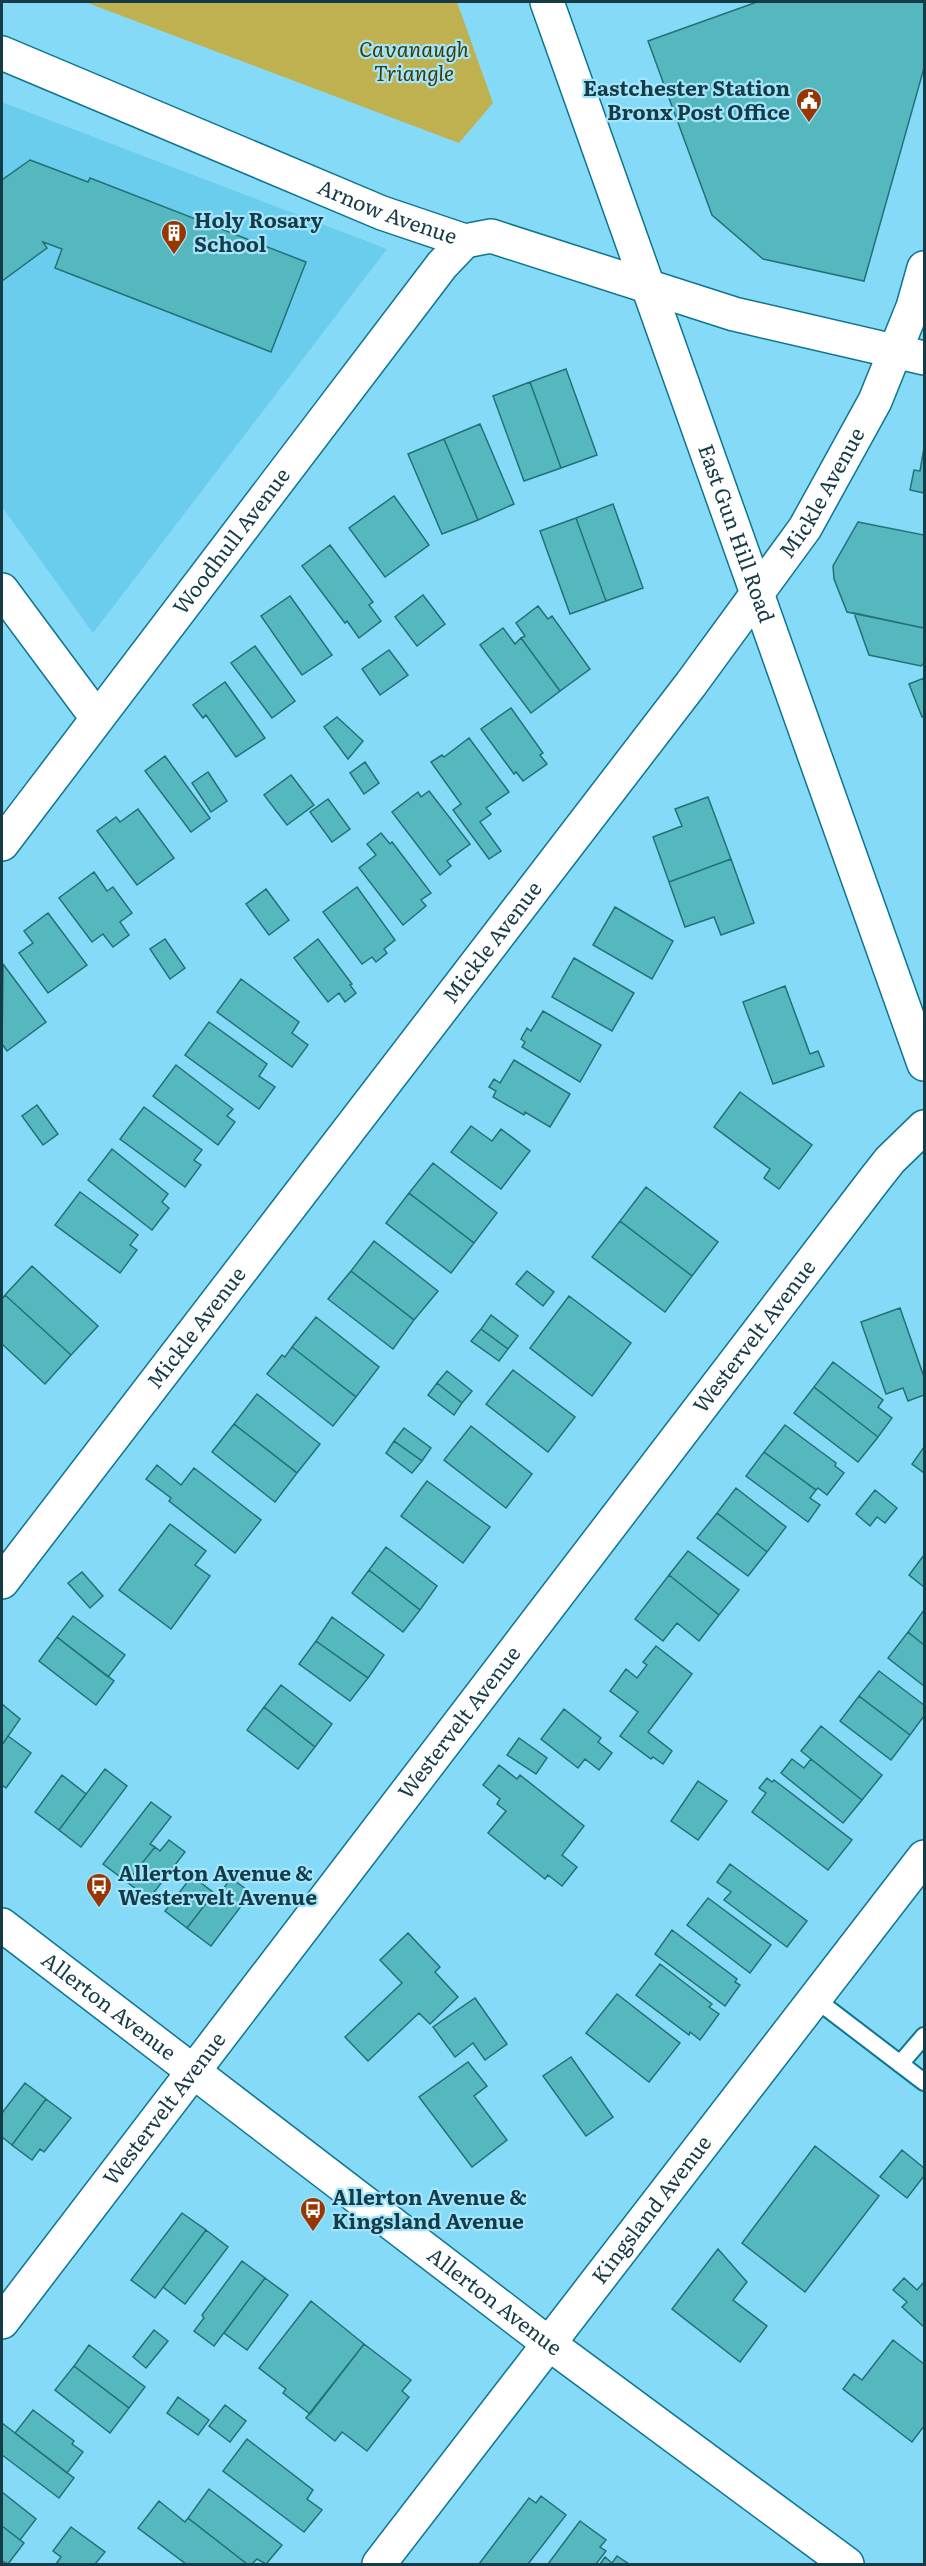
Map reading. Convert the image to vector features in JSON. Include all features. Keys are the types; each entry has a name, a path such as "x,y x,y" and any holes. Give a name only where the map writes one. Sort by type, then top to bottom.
{"street":[{"name":"East Gun Hill Road","path":"547,2 924,1064"},
{"name":"Arnow Avenue","path":"2,53 382,213 465,241 492,236 734,314 910,355"},
{"name":"Woodhull Avenue","path":"2,844 442,265 465,241"},
{"name":"Mickle Avenue","path":"2,1582 691,684 758,593 810,518 865,420 910,355 913,307 924,268"},
{"path":"2,590 97,718"},
{"name":"Westervelt Avenue","path":"2,2322 868,1188 890,1160 924,1127"},
{"name":"Kingsland Avenue","path":"379,2565 924,1857"},
{"name":"Allerton Avenue","path":"2,1925 548,2343 847,2565"}],"lane":[{"path":"814,1998 924,2082"},
{"path":"900,2064 924,2036"}],"shaded area":[{"path":"2,102 387,249 93,633 2,507"}],"green space":[{"name":"Cavanaugh Triangle","path":"85,2 457,2 493,103 459,143"}],"building":[{"path":"757,2 924,2 924,68 864,281 763,259 712,215 648,41"},
{"name":"Holy Rosary School","path":"30,160 88,182 90,178 306,262 271,352 55,268 62,249 43,242 47,248 2,281 2,180"},
{"path":"566,369 597,455 561,468 530,382"},
{"path":"530,382 561,468 524,481 493,396"},
{"path":"480,424 514,504 478,520 444,439"},
{"path":"444,439 478,520 442,534 408,454"},
{"path":"924,448 924,493 910,490 914,470 920,471"},
{"path":"394,496 429,545 385,577 349,528"},
{"path":"613,504 643,588 606,601 576,518"},
{"path":"576,518 606,601 570,614 540,531"},
{"path":"858,522 924,535 924,628 847,612 834,579 833,566"},
{"path":"330,545 373,602 369,605 381,621 359,638 302,566"},
{"path":"423,595 445,624 417,646 395,617"},
{"path":"290,596 332,655 302,675 261,616"},
{"path":"538,606 548,619 552,616 590,669 560,691 521,638 525,636 516,623"},
{"path":"854,613 924,628 924,663 921,666 869,655"},
{"path":"503,628 515,644 521,638 560,691 531,713 480,645"},
{"path":"255,646 295,701 272,718 231,663"},
{"path":"389,650 408,675 380,695 362,669"},
{"path":"924,678 924,716 922,717 909,684"},
{"path":"225,682 265,738 236,757 206,715 203,718 193,705"},
{"path":"511,708 543,753 540,755 547,764 523,781 516,772 514,774 481,729"},
{"path":"337,717 363,741 348,759 324,727"},
{"path":"469,738 509,792 486,808 491,814 480,822 501,851 489,859 453,810 461,804 431,762 442,755 444,757"},
{"path":"165,756 210,818 191,832 145,771"},
{"path":"365,762 379,783 364,794 350,773"},
{"path":"208,772 227,801 211,812 192,783"},
{"path":"291,775 314,805 287,825 264,795"},
{"path":"429,791 470,844 447,861 451,866 440,875 392,812 418,792 421,797"},
{"path":"708,797 731,859 669,882 653,837 682,826 675,809"},
{"path":"328,799 350,829 332,842 310,812"},
{"path":"138,809 174,858 137,885 97,831 116,817 120,822"},
{"path":"381,833 390,844 392,842 431,893 421,900 426,906 403,925 359,868 376,855 367,844"},
{"path":"731,859 754,923 721,935 714,917 685,927 669,882"},
{"path":"94,872 107,891 113,887 132,913 120,922 129,935 113,947 103,934 92,942 59,898"},
{"path":"357,887 395,940 384,949 387,953 376,962 372,957 362,964 323,912"},
{"path":"266,889 289,920 269,935 246,904"},
{"path":"615,907 673,941 652,979 593,945"},
{"path":"48,913 87,965 48,993 19,953 33,943 24,931"},
{"path":"165,939 185,968 170,979 150,949"},
{"path":"318,939 352,984 350,985 356,993 345,1002 339,993 328,1002 294,958"},
{"path":"574,958 634,993 612,1031 552,997"},
{"path":"3,964 46,1022 7,1051 2,1044"},
{"path":"241,979 299,1022 292,1033 308,1045 292,1067 217,1012"},
{"path":"785,986 810,1054 818,1051 824,1066 773,1084 743,1002"},
{"path":"543,1011 601,1045 580,1082 522,1047 525,1042 521,1039 527,1028 531,1031"},
{"path":"209,1022 267,1064 259,1076 275,1087 259,1109 185,1055"},
{"path":"514,1060 570,1094 550,1127 493,1097 496,1091 489,1087 494,1079 500,1083"},
{"path":"176,1065 233,1109 227,1116 235,1122 218,1145 153,1096"},
{"path":"740,1092 812,1145 779,1189 764,1178 770,1169 714,1127"},
{"path":"37,1105 58,1134 43,1145 22,1116"},
{"path":"144,1107 202,1150 194,1160 201,1165 185,1187 120,1139"},
{"path":"471,1126 492,1141 501,1129 530,1151 501,1189 451,1152"},
{"path":"112,1149 168,1194 162,1202 169,1208 152,1230 88,1180"},
{"path":"433,1163 497,1213 474,1243 409,1193"},
{"path":"646,1187 718,1242 692,1276 620,1221"},
{"path":"80,1192 138,1235 130,1245 137,1250 120,1273 55,1225"},
{"path":"409,1193 474,1243 451,1273 386,1223"},
{"path":"620,1221 692,1276 665,1312 592,1257"},
{"path":"374,1241 438,1291 414,1320 351,1271"},
{"path":"32,1266 98,1326 71,1355 5,1295"},
{"path":"351,1271 414,1320 393,1349 328,1299"},
{"path":"527,1271 554,1292 543,1306 516,1284"},
{"path":"5,1295 71,1355 45,1384 2,1344 2,1299"},
{"path":"569,1296 631,1343 592,1396 530,1348"},
{"path":"900,1308 924,1377 924,1395 908,1401 903,1388 886,1394 861,1322"},
{"path":"491,1315 518,1336 508,1349 481,1329"},
{"path":"316,1317 379,1367 356,1397 292,1347"},
{"path":"481,1329 508,1349 499,1361 471,1341"},
{"path":"292,1347 356,1397 333,1426 267,1374 282,1355 285,1357"},
{"path":"833,1362 883,1400 878,1407 892,1418 878,1437 814,1387"},
{"path":"513,1370 575,1417 548,1452 486,1404"},
{"path":"447,1371 472,1391 462,1403 437,1383"},
{"path":"437,1383 462,1403 454,1415 428,1395"},
{"path":"814,1387 878,1437 858,1462 794,1413"},
{"path":"257,1394 320,1444 297,1473 234,1424"},
{"path":"234,1424 297,1473 275,1502 212,1452"},
{"path":"785,1425 836,1463 835,1466 844,1473 827,1495 818,1488 816,1490 764,1452"},
{"path":"471,1426 532,1474 506,1508 444,1460"},
{"path":"404,1428 431,1448 422,1461 394,1441"},
{"path":"394,1441 422,1461 412,1473 386,1453"},
{"path":"924,1447 924,1473 912,1464"},
{"path":"764,1452 816,1490 810,1498 820,1505 808,1522 746,1476"},
{"path":"157,1465 181,1485 194,1468 261,1520 235,1553 169,1501 171,1498 146,1479"},
{"path":"427,1481 490,1527 463,1563 401,1516"},
{"path":"736,1488 786,1527 767,1552 717,1513"},
{"path":"875,1490 897,1508 885,1523 877,1517 870,1526 856,1514"},
{"path":"717,1513 767,1552 748,1576 697,1538"},
{"path":"170,1524 206,1551 195,1565 210,1576 171,1629 119,1590"},
{"path":"386,1547 437,1586 420,1610 369,1570"},
{"path":"688,1551 739,1590 719,1615 669,1575"},
{"path":"924,1555 924,1587 909,1575"},
{"path":"369,1570 420,1610 403,1632 352,1593"},
{"path":"82,1572 103,1596 90,1608 68,1583"},
{"path":"669,1575 719,1615 699,1641 677,1623 663,1641 635,1619"},
{"path":"924,1610 924,1645 908,1632"},
{"path":"73,1616 125,1655 108,1677 57,1637"},
{"path":"332,1617 384,1655 368,1678 316,1641"},
{"path":"908,1632 924,1645 924,1686 888,1658"},
{"path":"57,1637 114,1681 96,1705 39,1661"},
{"path":"316,1641 368,1678 350,1701 299,1664"},
{"path":"656,1646 692,1674 648,1732 672,1751 663,1764 653,1757 651,1759 620,1736 638,1712 610,1691 626,1669 637,1678 647,1665 643,1662"},
{"path":"879,1671 924,1705 924,1716 910,1735 859,1696"},
{"path":"281,1685 332,1724 315,1747 264,1707"},
{"path":"859,1696 910,1735 891,1760 840,1721"},
{"path":"2,1704 20,1719 2,1745"},
{"path":"264,1707 315,1747 298,1769 247,1730"},
{"path":"564,1709 601,1738 598,1742 612,1753 599,1770 585,1759 578,1768 541,1739"},
{"path":"821,1726 882,1775 862,1800 801,1751"},
{"path":"8,1736 31,1753 6,1788 2,1785 2,1745"},
{"path":"519,1738 547,1758 536,1774 507,1755"},
{"path":"792,1759 804,1768 811,1759 862,1800 843,1823 781,1773"},
{"path":"499,1765 517,1779 520,1775 584,1826 562,1855 577,1867 562,1886 548,1875 545,1879 488,1833 506,1811 497,1804 500,1799 483,1785"},
{"path":"105,1769 127,1786 81,1847 59,1830"},
{"path":"62,1775 86,1794 59,1830 35,1812"},
{"path":"767,1778 772,1782 774,1780 852,1840 828,1870 752,1812 766,1793 759,1788"},
{"path":"698,1781 727,1801 698,1840 671,1821"},
{"path":"151,1802 171,1817 150,1844 155,1847 127,1882 103,1864"},
{"path":"169,1840 185,1852 149,1899 127,1882 155,1847 160,1851"},
{"path":"730,1864 807,1921 787,1947 724,1900 731,1892 717,1882"},
{"path":"192,1876 214,1893 187,1928 165,1911"},
{"path":"231,1878 251,1893 211,1946 187,1928 214,1893 218,1896"},
{"path":"708,1898 771,1945 750,1973 687,1925"},
{"path":"672,1930 737,1979 735,1982 740,1985 725,2006 655,1954"},
{"path":"408,1933 440,1967 435,1972 458,1997 430,2024 419,2013 368,2061 345,2037 402,1983 380,1960"},
{"path":"660,1964 712,2004 709,2007 719,2014 700,2040 690,2032 689,2035 636,1995"},
{"path":"617,1994 680,2043 649,2082 586,2033"},
{"path":"475,1998 507,2044 485,2060 473,2043 455,2057 433,2027"},
{"path":"571,2057 613,2117 586,2136 543,2076"},
{"path":"468,2062 487,2086 474,2096 507,2140 472,2167 419,2097"},
{"path":"25,2083 46,2099 12,2145 2,2137 2,2113"},
{"path":"46,2099 71,2118 44,2152 40,2149 32,2160 12,2145"},
{"path":"815,2146 879,2196 805,2292 742,2243"},
{"path":"902,2150 924,2168 924,2176 907,2198 880,2177"},
{"path":"182,2213 206,2230 155,2298 131,2280"},
{"path":"206,2230 228,2247 185,2304 163,2287"},
{"path":"718,2249 747,2282 733,2300 767,2326 740,2362 672,2309"},
{"path":"242,2261 265,2278 214,2346 194,2331 204,2318 202,2315"},
{"path":"265,2278 288,2295 247,2350 224,2333"},
{"path":"904,2278 917,2290 924,2282 924,2327 902,2307 907,2302 893,2290"},
{"path":"311,2301 364,2344 310,2414 283,2393 286,2389 259,2368"},
{"path":"154,2330 168,2341 146,2368 133,2357"},
{"path":"893,2340 924,2364 924,2426 912,2442 843,2389 854,2374 862,2380"},
{"path":"364,2344 411,2380 402,2391 409,2397 367,2451 342,2432 335,2441 306,2418"},
{"path":"89,2345 145,2387 129,2408 74,2366"},
{"path":"74,2366 129,2408 110,2433 55,2390"},
{"path":"178,2397 209,2420 198,2435 167,2413"},
{"path":"225,2405 246,2421 230,2442 209,2426"},
{"path":"33,2410 74,2441 72,2444 83,2452 67,2473 15,2433"},
{"path":"2,2423 74,2478 59,2498 2,2455"},
{"path":"247,2439 313,2490 307,2499 322,2510 304,2532 223,2471"},
{"path":"209,2489 282,2545 266,2564 257,2559 252,2564 247,2564 188,2518"},
{"path":"2,2492 36,2519 20,2540 2,2526"},
{"path":"541,2496 566,2515 528,2564 479,2564 529,2498 536,2503"},
{"path":"159,2501 185,2522 188,2518 247,2564 186,2564 138,2528"},
{"path":"580,2521 606,2540 600,2547 606,2551 596,2564 548,2564"},
{"path":"2,2526 24,2543 8,2564 2,2561"},
{"path":"71,2527 105,2552 95,2564 56,2564 61,2557 53,2551"},
{"path":"617,2556 629,2564 600,2564 605,2557 612,2563"}],"place":[{"name":"Eastchester Station Bronx Post Office","path":"809,124"},
{"name":"Holy Rosary School","path":"174,256"},
{"name":"Allerton Avenue & Westervelt Avenue","path":"99,1909"},
{"name":"Allerton Avenue & Kingsland Avenue","path":"313,2233"}]}
